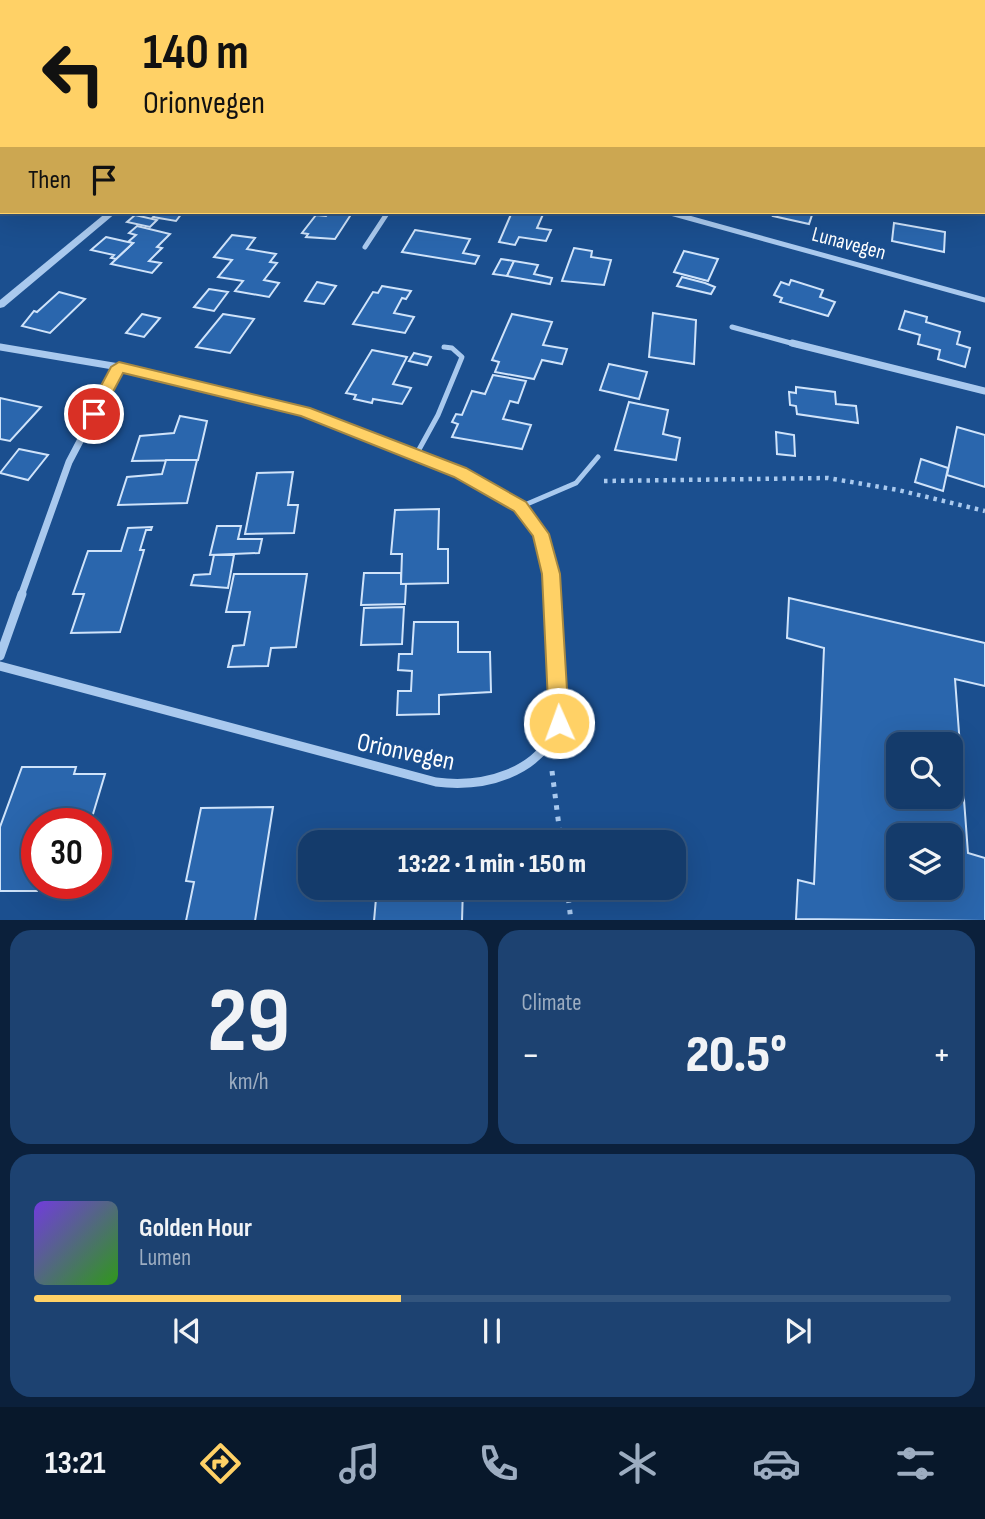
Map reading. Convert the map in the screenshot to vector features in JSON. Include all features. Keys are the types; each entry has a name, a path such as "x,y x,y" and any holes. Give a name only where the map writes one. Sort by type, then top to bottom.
{"street":[{"path":"0,305 110,214"},
{"path":"365,247 387,214"},
{"name":"Lunavegen","path":"674,214 984,297"},
{"path":"732,327 876,366 985,391"},
{"name":"Orionvegen","path":"0,347 119,367 304,412 460,473 520,507 541,534 551,574 559,723 538,756 510,774 487,782 459,785 436,782 242,732 49,677 0,666"},
{"path":"0,656 69,462 119,367"}],"lane":[{"path":"416,455 438,415 462,357 452,348 444,346"},
{"path":"520,507 576,483 598,457"}],"path":[{"path":"576,483 828,478 898,490 985,511"},
{"path":"538,756 552,768 560,830"},
{"path":"569,900 571,920"}],"building":[{"path":"156,214 181,214 176,221 153,217"},
{"path":"351,214 335,239 306,237 308,234 302,233 316,215"},
{"path":"511,214 543,214 537,228 551,230 546,241 519,237 515,245 499,242"},
{"path":"774,214 812,214 809,224 773,216"},
{"path":"135,215 157,220 150,227 127,222"},
{"path":"894,223 945,232 944,252 892,241"},
{"path":"137,226 170,234 157,247 162,248 149,261 161,263 152,273 111,264 133,243 128,242 136,235 129,233"},
{"path":"415,230 470,239 463,253 479,256 475,264 402,252"},
{"path":"232,235 255,238 247,249 276,254 270,262 277,263 264,280 279,283 269,297 235,291 243,281 218,277 232,260 214,257"},
{"path":"106,237 133,243 116,259 111,258 114,255 91,250"},
{"path":"574,248 592,251 591,257 611,260 604,285 562,281"},
{"path":"684,251 718,259 708,281 674,272"},
{"path":"501,259 514,261 507,276 493,274"},
{"path":"514,261 538,265 534,274 552,278 550,284 507,276"},
{"path":"682,277 715,287 711,294 677,286"},
{"path":"791,280 823,290 820,297 835,302 828,316 780,302 782,298 774,295 781,282 789,285"},
{"path":"317,282 336,286 324,304 305,301"},
{"path":"382,286 411,291 406,299 402,298 394,313 414,317 405,333 353,324 373,292 378,293"},
{"path":"209,289 228,292 214,311 194,307"},
{"path":"59,292 85,299 50,333 22,326 34,311 37,312"},
{"path":"905,311 927,317 926,322 960,332 957,344 970,348 965,367 938,359 940,350 918,344 920,335 899,329"},
{"path":"653,313 696,320 694,364 649,357"},
{"path":"142,314 160,318 144,337 126,333"},
{"path":"223,314 254,319 230,353 196,347"},
{"path":"512,314 552,322 543,345 567,349 562,364 542,360 534,379 495,372 499,362 492,360"},
{"path":"372,350 407,357 393,384 411,388 402,404 373,399 372,403 354,399 356,395 346,393"},
{"path":"414,353 431,357 427,365 409,361"},
{"path":"609,364 647,372 639,399 600,390"},
{"path":"493,375 526,381 518,403 510,401 503,419 531,425 522,449 452,437 458,424 452,422 456,414 462,415 472,391 485,394"},
{"path":"796,387 835,392 836,404 856,406 858,423 797,414 796,406 790,405 789,392 796,393"},
{"path":"0,398 41,407 10,441 0,439"},
{"path":"629,402 668,410 663,434 680,438 676,460 615,450"},
{"path":"180,416 207,421 198,460 132,461 140,436 174,433"},
{"path":"957,427 985,435 985,487 947,475"},
{"path":"776,432 794,435 795,456 777,454"},
{"path":"19,449 48,455 28,480 0,473"},
{"path":"921,459 948,468 943,491 915,482"},
{"path":"166,460 197,460 187,503 118,505 127,477 162,474"},
{"path":"293,472 288,505 298,505 294,533 245,534 257,473"},
{"path":"439,509 438,549 448,549 448,583 401,584 402,554 391,554 395,510"},
{"path":"217,526 241,526 238,539 262,539 259,553 210,555"},
{"path":"152,527 151,530 146,530 140,550 144,550 120,632 71,633 84,594 73,594 88,551 121,551 128,528"},
{"path":"214,555 234,555 228,588 191,585 194,575 210,574"},
{"path":"364,573 401,573 401,584 406,584 405,604 361,605"},
{"path":"234,574 307,574 296,647 271,648 268,666 228,667 233,646 244,645 250,612 226,612"},
{"path":"789,598 985,643 985,686 955,679 959,732 886,732 886,809 963,809 963,786 968,853 985,858 985,920 796,919 798,880 814,884 824,648 787,638"},
{"path":"404,607 402,644 361,645 364,608"},
{"path":"414,622 458,622 458,652 490,652 491,692 439,695 439,714 397,715 398,691 411,691 412,671 398,670 399,654 412,654"},
{"path":"22,767 76,767 74,774 105,774 95,808 21,808 21,891 0,891 0,827"},
{"path":"273,807 255,920 186,920 194,882 186,881 201,808"},
{"path":"376,900 463,900 462,920 374,920"}],"route":[{"path":"94,414 119,367 304,412 460,473 520,507 541,534 551,574 559,723"}]}
